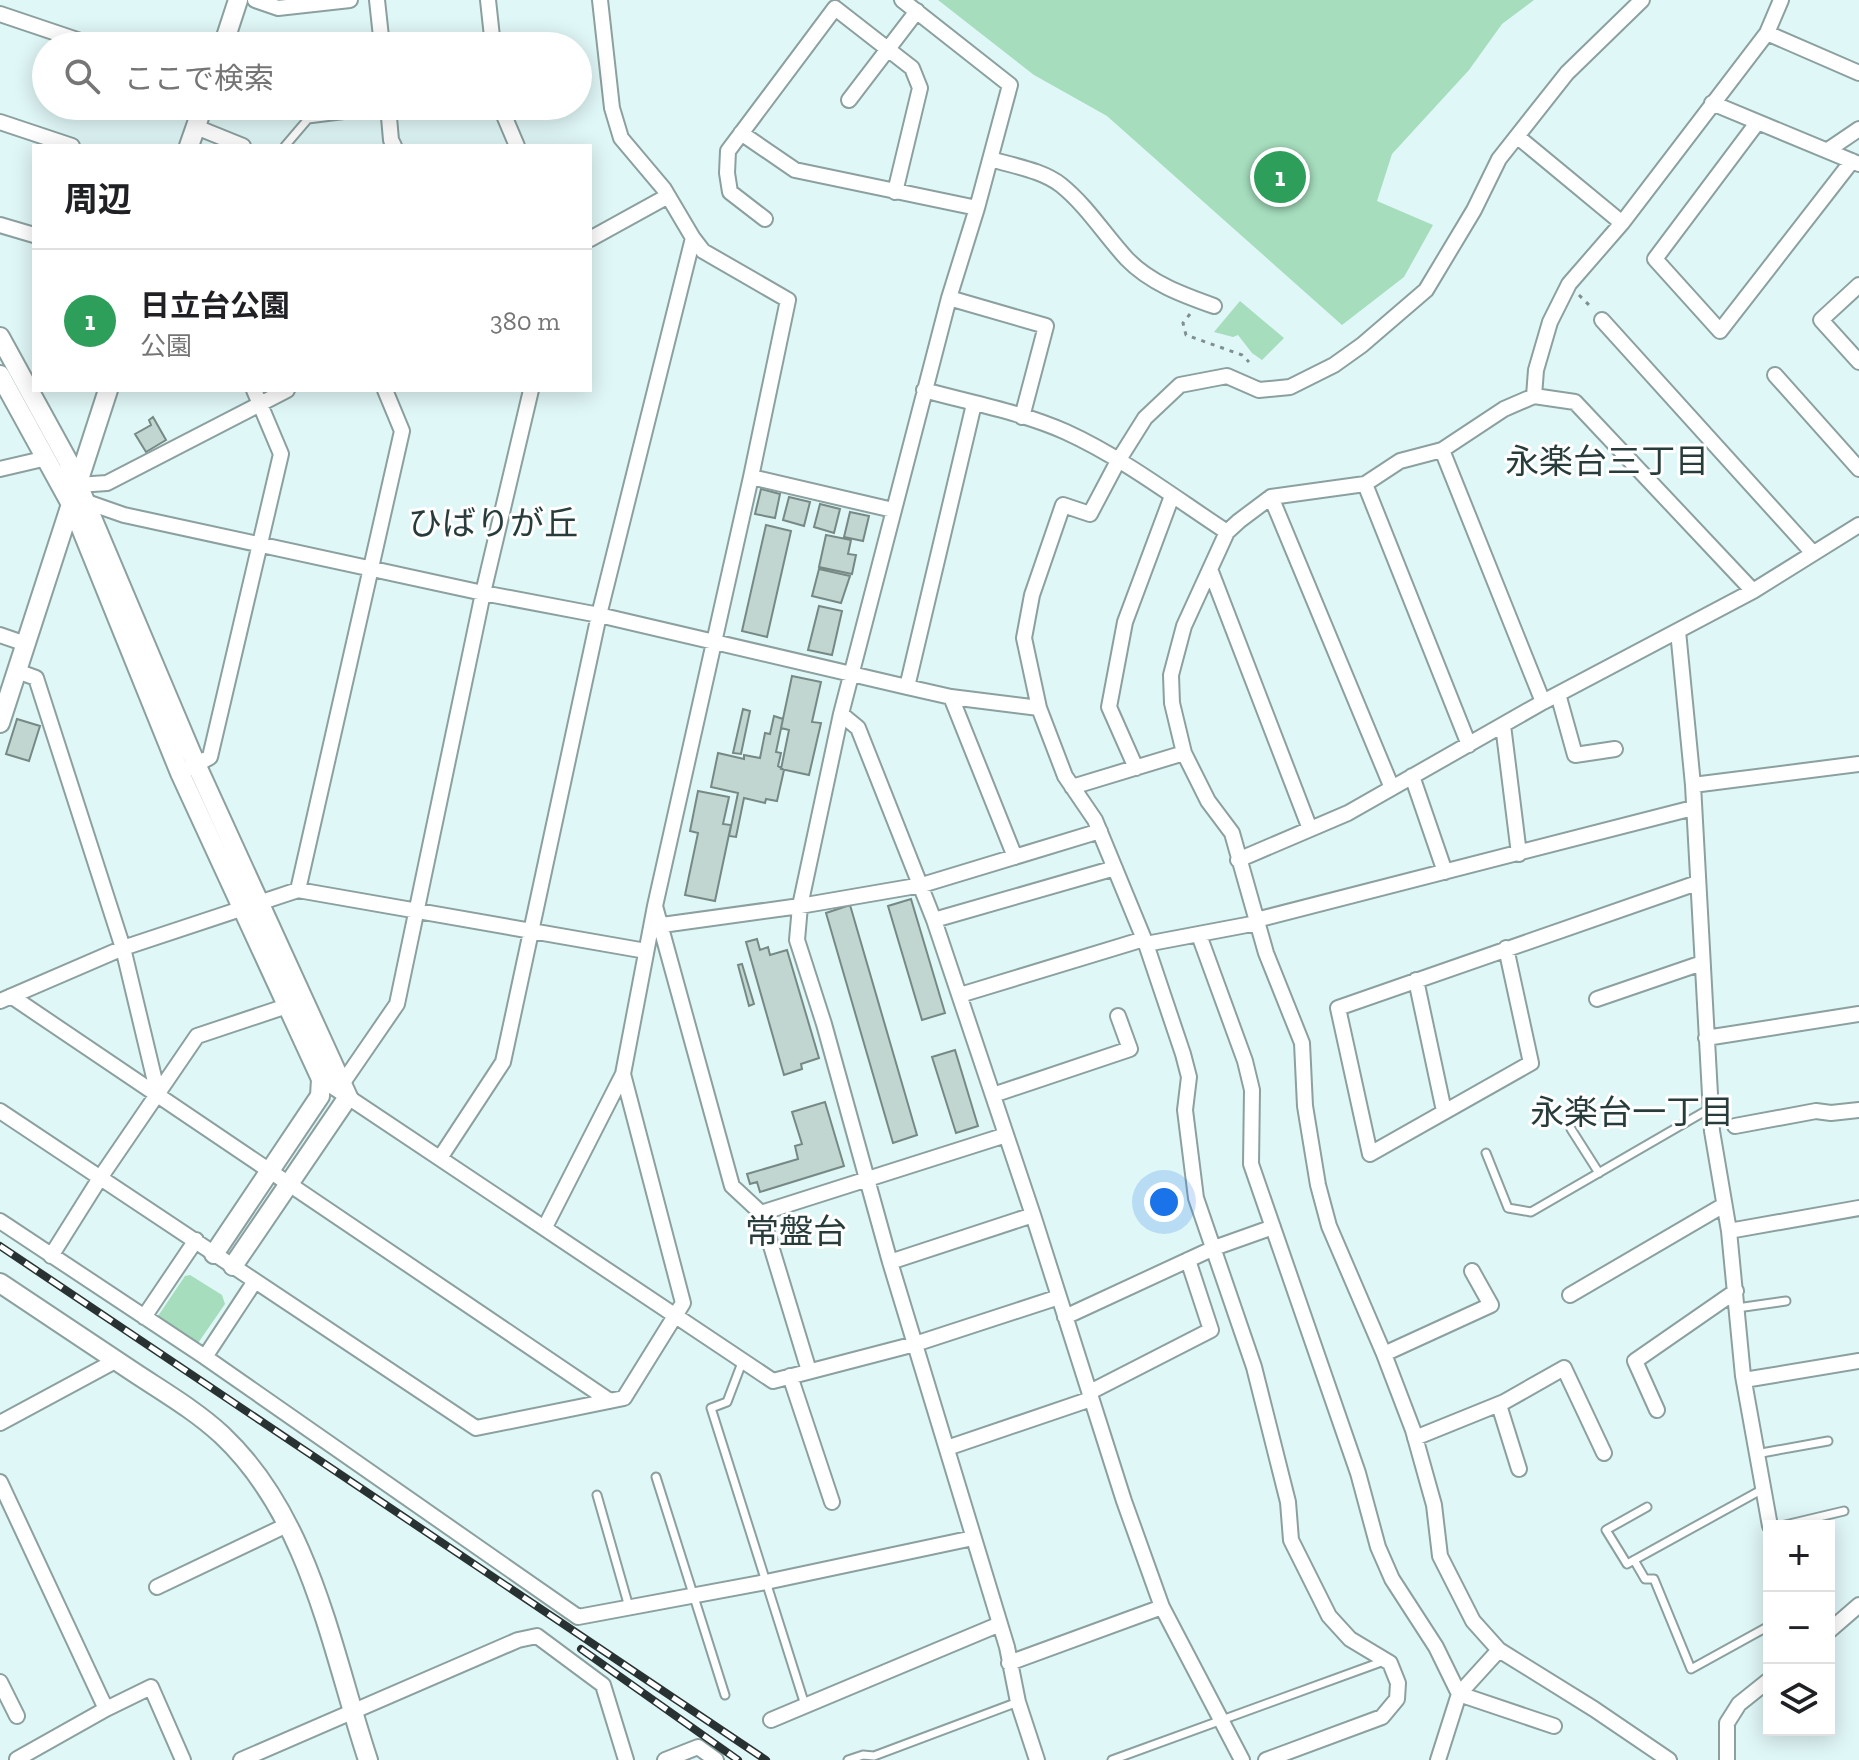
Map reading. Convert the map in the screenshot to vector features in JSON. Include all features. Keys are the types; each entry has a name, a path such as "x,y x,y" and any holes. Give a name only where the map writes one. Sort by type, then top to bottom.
{"street":[{"path":"228,32 238,0"},
{"path":"255,0 278,8 350,0"},
{"path":"377,0 380,32"},
{"path":"488,0 491,32"},
{"path":"545,1227 623,1074 655,906 788,300 703,251 668,196 621,138 612,108 600,0"},
{"path":"902,0 1010,85 924,390 841,714 800,906 797,940 824,1024 890,1262 1000,1624 1018,1702 1037,1760"},
{"path":"1266,1760 1382,1717 1397,1699 1398,1683 1387,1660 1350,1639 1329,1616 1291,1540 1280,1462 1254,1367 1196,1198 1185,1110 1189,1077 1145,942 1100,831 1065,776 1039,708 1024,638 1032,595 1063,505 1090,514 1145,418 1180,385 1227,376 1259,390 1290,387 1334,365 1426,290 1474,210 1499,159 1567,73 1642,0"},
{"path":"1534,396 1536,370 1550,322 1569,284 1622,223 1767,33 1781,0"},
{"path":"765,219 730,192 728,151 835,8 912,68 920,88 895,192"},
{"path":"849,100 917,11"},
{"path":"0,14 53,32"},
{"path":"1767,33 1859,73"},
{"path":"1712,103 1856,163 1720,331 1655,259 1757,123"},
{"path":"190,144 198,120"},
{"path":"389,120 393,144"},
{"path":"506,120 516,144"},
{"path":"0,122 66,144"},
{"path":"196,127 238,144"},
{"path":"1828,150 1859,129"},
{"path":"741,133 795,170 977,208"},
{"path":"1518,137 1622,223"},
{"path":"991,159 1038,173 1058,183 1088,211 1128,260 1150,278 1206,304"},
{"path":"592,238 668,196"},
{"path":"0,225 32,234"},
{"path":"440,1158 503,1062 599,615 693,238"},
{"path":"1859,285 1821,320 1859,362"},
{"path":"949,298 1046,326 1022,417"},
{"path":"1602,320 1812,552"},
{"path":"1,340 68,461 78,497 188,769 296,1003 345,1090"},
{"path":"0,375 47,458 78,497 124,515 599,615 951,697 1039,708"},
{"path":"1775,375 1859,469"},
{"path":"924,390 1066,432 1118,461 1227,532"},
{"path":"0,723 5,693 17,671 78,497 107,392"},
{"path":"78,497 257,397 278,392"},
{"path":"298,890 402,431 386,392"},
{"path":"233,1266 290,1184 397,1004 483,593 531,392"},
{"path":"1669,1760 1499,1650 1473,1621 1440,1556 1434,1505 1415,1438 1384,1354 1329,1226 1318,1185 1305,1106 1302,1043 1257,922 1232,833 1208,801 1184,753 1172,703 1171,675 1184,626 1227,532 1271,497 1365,484 1400,461 1442,450 1504,409 1534,396 1575,402 1753,591"},
{"path":"188,769 210,757 281,454 257,397"},
{"path":"907,687 974,404"},
{"path":"1442,450 1543,702"},
{"path":"0,469 47,458"},
{"path":"751,477 893,510"},
{"path":"1365,484 1469,745"},
{"path":"1136,768 1109,707 1125,622 1172,496"},
{"path":"1271,497 1392,788"},
{"path":"1238,860 1348,813 1543,702 1753,591 1859,525"},
{"path":"1210,569 1310,829"},
{"path":"1678,631 1693,785 1711,1108 1729,1231 1744,1380 1769,1520"},
{"path":"0,635 26,644"},
{"path":"17,671 36,678 123,948 158,1094"},
{"path":"1558,694 1575,755 1615,749"},
{"path":"951,697 1015,857"},
{"path":"841,714 858,728 922,885 1162,1607 1242,1760"},
{"path":"1503,725 1519,854"},
{"path":"1072,787 1184,753"},
{"path":"1693,785 1859,764"},
{"path":"1412,776 1445,872"},
{"path":"960,995 1145,942 1199,935 1257,922 1693,808"},
{"path":"662,925 922,885 1100,831"},
{"path":"934,920 1115,868"},
{"path":"1506,948 1531,1063 1370,1154 1338,1008 1506,948 1697,883"},
{"path":"6,998 123,948 298,890 646,951"},
{"path":"655,906 732,1186 761,1213 809,1371"},
{"path":"1199,935 1245,1061 1252,1090 1251,1164 1358,1473 1378,1547 1392,1579 1436,1647 1459,1694 1554,1726"},
{"path":"1597,999 1702,963"},
{"path":"1416,980 1444,1111"},
{"path":"6,998 158,1094 610,1401"},
{"path":"214,1254 320,1096 321,1079 296,1003"},
{"path":"51,1256 197,1036 296,1003"},
{"path":"1706,1038 1859,1014"},
{"path":"993,1095 1130,1049 1118,1016"},
{"path":"0,1111 476,1428 624,1398 683,1303 623,1074"},
{"path":"321,1079 345,1090 440,1158 773,1381 915,1344 1059,1297"},
{"path":"1735,1126 1816,1111 1859,1110"},
{"path":"761,1213 1006,1135"},
{"path":"1570,1295 1724,1205"},
{"path":"1729,1231 1859,1208"},
{"path":"890,1262 1033,1215"},
{"path":"0,1221 205,1357 578,1617 766,1582 973,1538"},
{"path":"1065,1317 1214,1248 1273,1227"},
{"path":"144,1317 196,1240"},
{"path":"947,1448 1091,1395 1211,1330 1188,1260"},
{"path":"1384,1354 1491,1305 1472,1271"},
{"path":"205,1357 255,1281"},
{"path":"0,1283 204,1419 224,1437 264,1486 300,1549 368,1760"},
{"path":"1657,1410 1635,1361 1736,1291"},
{"path":"0,1423 115,1361"},
{"path":"1744,1380 1859,1361"},
{"path":"1415,1438 1499,1405 1564,1368 1604,1453"},
{"path":"790,1376 832,1502"},
{"path":"1499,1405 1519,1469"},
{"path":"0,1482 106,1709"},
{"path":"157,1587 287,1525"},
{"path":"1835,1626 1859,1605"},
{"path":"1009,1663 1162,1607"},
{"path":"771,1720 1000,1624"},
{"path":"241,1760 518,1640 537,1636 603,1685 626,1760"},
{"path":"1438,1760 1459,1694 1499,1650"},
{"path":"0,1682 17,1716"},
{"path":"1727,1760 1727,1723 1739,1704 1763,1685"},
{"path":"17,1759 151,1687 183,1760"},
{"path":"665,1760 698,1747 716,1760"}],"lane":[{"path":"287,144 307,120"},
{"path":"1486,1153 1508,1208 1531,1212 1711,1108"},
{"path":"1571,1129 1599,1173"},
{"path":"1737,1308 1786,1301"},
{"path":"743,1360 727,1402 711,1408 805,1705"},
{"path":"1756,1454 1828,1441"},
{"path":"656,1477 725,1695"},
{"path":"1647,1507 1606,1530 1627,1564 1763,1489"},
{"path":"597,1495 629,1607"},
{"path":"1806,1520 1844,1511"},
{"path":"1634,1560 1645,1579 1654,1579 1691,1669 1763,1629"},
{"path":"1112,1760 1387,1660"},
{"path":"848,1760 863,1755 874,1756 1018,1702"}],"path":[{"path":"1569,284 1602,320"},
{"path":"1206,304 1183,323 1186,335 1242,355 1249,362"}],"green space":[{"path":"938,0 1534,0 1502,24 1469,70 1392,154 1377,201 1433,225 1404,277 1342,325 1107,116 1034,75"},
{"path":"1240,301 1284,338 1262,360 1238,335 1233,337 1214,332"},
{"path":"190,1275 222,1295 225,1304 196,1346 156,1319 185,1276"}],"building":[{"path":"153,417 166,440 146,452 135,434 151,425 149,420"},
{"path":"761,489 780,494 775,518 755,514"},
{"path":"789,497 810,502 804,526 783,520"},
{"path":"820,504 840,509 834,533 814,527"},
{"path":"850,512 869,516 863,541 844,537"},
{"path":"766,525 791,531 767,637 742,631"},
{"path":"826,535 851,540 848,554 856,555 852,574 819,567"},
{"path":"819,569 850,576 841,603 812,596"},
{"path":"819,606 842,611 832,655 808,650"},
{"path":"792,676 821,682 812,722 821,723 809,775 781,769 789,730 781,728"},
{"path":"743,709 750,711 741,754 733,753"},
{"path":"774,716 783,719 776,752 781,753 778,766 784,770 777,801 766,799 765,803 744,798 736,837 729,836 738,793 711,787 718,753 744,759 744,755 760,758 765,733 770,734"},
{"path":"17,719 40,726 29,761 6,754"},
{"path":"698,791 729,797 723,824 731,825 715,901 685,895 698,833 690,831"},
{"path":"911,899 945,1013 922,1020 888,906"},
{"path":"850,905 917,1135 893,1143 826,913"},
{"path":"757,939 760,950 768,947 770,955 787,950 819,1058 801,1064 802,1069 784,1075 746,942"},
{"path":"742,964 754,1004 749,1006 738,965"},
{"path":"955,1050 978,1126 956,1133 932,1057"},
{"path":"825,1102 844,1166 760,1192 757,1182 750,1184 747,1174 798,1159 795,1146 802,1144 792,1112"}],"railway":[{"path":"0,1246 766,1760"},
{"path":"581,1649 738,1760"}],"place":[{"name":"日立台公園","path":"1280,177"}],"district":[{"name":"永楽台三丁目","path":"1607,461"},
{"name":"ひばりが丘","path":"493,523"},
{"name":"永楽台一丁目","path":"1632,1112"},
{"name":"常盤台","path":"796,1231"}]}
